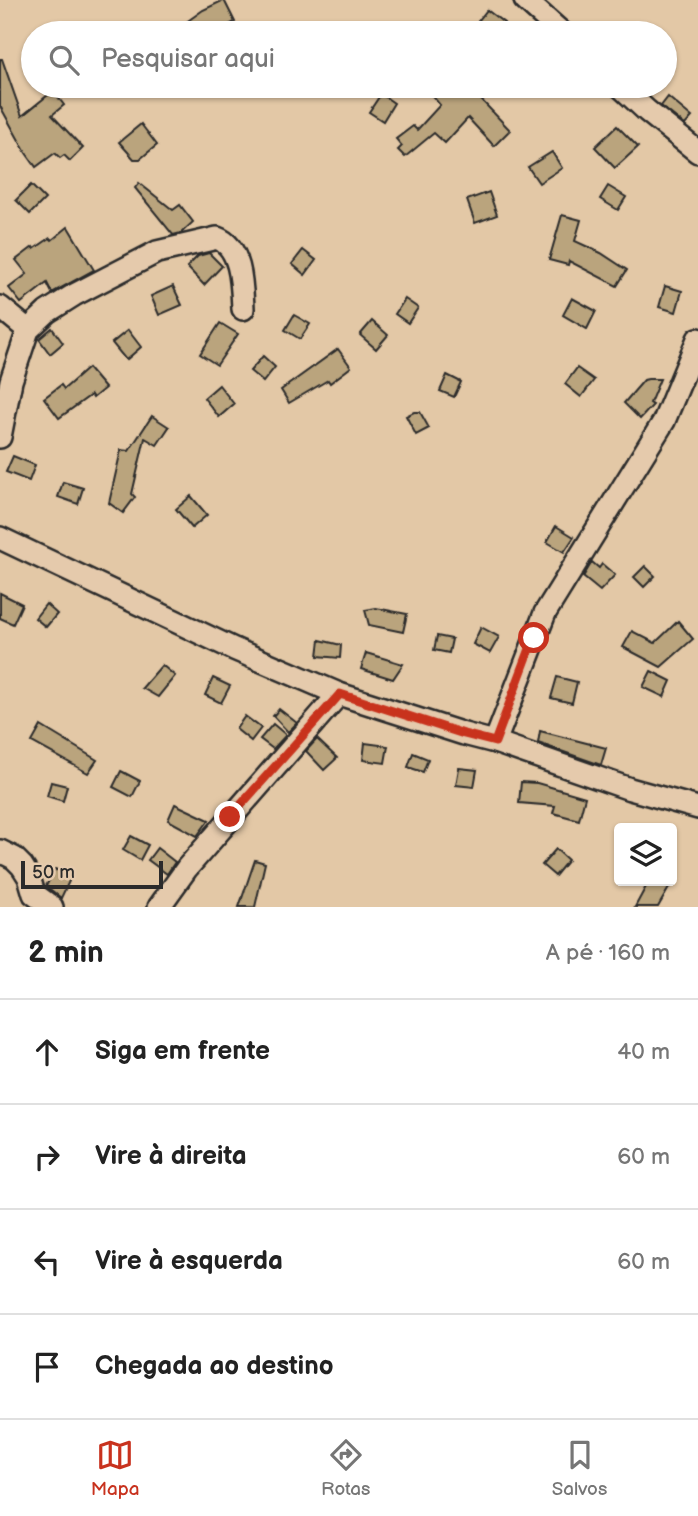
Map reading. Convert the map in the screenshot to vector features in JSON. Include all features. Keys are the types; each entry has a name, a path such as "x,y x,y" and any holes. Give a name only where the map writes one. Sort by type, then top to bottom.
{"street":[{"path":"524,0 548,21"},
{"path":"632,98 698,152"},
{"path":"0,437 11,381 28,330 47,312 74,295 157,252 209,238 223,240 235,254 243,309"},
{"path":"0,307 28,330"},
{"path":"495,742 545,613 664,421 698,339"},
{"path":"0,538 234,649 340,694 495,742 630,789 698,808"},
{"path":"159,907 204,848 340,694"},
{"path":"0,851 14,858 22,866 29,877 34,894 52,907"}],"building":[{"path":"224,0 234,21 188,21"},
{"path":"487,10 501,21 478,21"},
{"path":"2,59 22,116 44,98 58,98 64,105 52,115 83,148 70,161 64,155 60,158 55,153 36,167 0,106"},
{"path":"378,98 387,98 394,103 383,121 369,112"},
{"path":"434,98 479,98 510,130 494,146 468,118 445,143 434,133 405,157 398,150 402,146 396,139 413,126 417,130 440,105"},
{"path":"669,98 692,117 685,125 661,106"},
{"path":"141,124 157,145 140,159 134,159 119,142"},
{"path":"617,126 638,147 615,168 595,147"},
{"path":"552,152 562,168 539,183 528,167"},
{"path":"139,183 173,210 180,205 193,222 181,233 173,235 135,188"},
{"path":"31,185 45,199 30,214 16,200"},
{"path":"608,186 626,197 618,210 600,199"},
{"path":"489,192 497,215 475,223 467,200"},
{"path":"562,215 581,220 575,241 601,253 627,270 617,286 569,261 568,265 549,260"},
{"path":"68,227 94,270 52,293 47,283 21,303 9,288 27,274 16,260 33,247 34,249 50,238 52,240"},
{"path":"303,250 316,260 305,275 292,264"},
{"path":"209,253 222,266 204,285 187,267 198,256"},
{"path":"173,286 182,305 159,315 151,296"},
{"path":"665,286 682,291 676,312 659,307"},
{"path":"572,298 596,311 587,329 563,315"},
{"path":"405,299 418,308 408,323 395,314"},
{"path":"294,315 310,324 300,339 285,330"},
{"path":"372,321 388,335 376,349 360,335"},
{"path":"220,323 238,334 217,365 200,354"},
{"path":"52,328 63,343 50,354 39,339"},
{"path":"128,330 141,347 126,360 112,343"},
{"path":"338,349 351,367 330,383 328,380 289,403 281,390"},
{"path":"263,356 275,367 263,382 250,371"},
{"path":"88,368 105,388 59,418 44,398 61,385 64,389"},
{"path":"577,368 594,380 581,397 565,384"},
{"path":"447,375 461,382 454,397 440,391"},
{"path":"660,379 650,403 653,405 640,419 624,403 644,380"},
{"path":"219,385 234,404 219,417 204,398"},
{"path":"420,412 429,428 416,435 406,416"},
{"path":"152,416 169,427 157,445 145,438 132,494 135,497 123,513 109,503 121,450 129,451"},
{"path":"13,456 35,465 29,481 6,472"},
{"path":"63,482 83,488 78,504 58,497"},
{"path":"191,496 207,515 192,528 176,509"},
{"path":"556,526 574,537 564,552 547,542"},
{"path":"592,562 599,568 602,564 615,575 600,591 583,577"},
{"path":"645,566 655,576 644,587 634,577"},
{"path":"0,593 22,604 13,624 0,618"},
{"path":"46,604 57,614 46,627 35,618"},
{"path":"376,608 407,614 403,632 369,625 365,610"},
{"path":"678,621 693,639 661,667 623,647 632,631 655,643"},
{"path":"481,627 499,637 490,653 473,644"},
{"path":"437,636 452,639 449,653 434,650"},
{"path":"320,640 341,645 340,658 318,656"},
{"path":"366,653 403,664 393,679 361,669"},
{"path":"162,665 175,676 158,697 142,688"},
{"path":"651,671 671,681 664,697 643,687"},
{"path":"557,677 577,682 572,703 551,698"},
{"path":"213,678 230,686 221,703 205,695"},
{"path":"279,709 297,723 288,732 273,716"},
{"path":"245,716 261,728 251,741 236,729"},
{"path":"273,724 286,735 273,749 260,739"},
{"path":"41,726 97,760 88,773 32,742"},
{"path":"540,731 606,748 601,765 538,743"},
{"path":"317,739 337,758 324,770 306,751"},
{"path":"365,743 388,746 385,763 363,760"},
{"path":"413,753 428,759 423,772 408,767"},
{"path":"459,768 477,770 474,787 456,785"},
{"path":"121,771 140,781 132,797 113,787"},
{"path":"51,782 67,786 63,801 47,796"},
{"path":"521,782 537,783 585,797 579,820 553,813 555,806 519,803"},
{"path":"175,804 209,820 197,836 168,820"},
{"path":"131,836 148,845 140,860 123,850"},
{"path":"157,848 175,862 167,874 148,860"},
{"path":"556,849 568,860 555,876 542,865"},
{"path":"255,860 265,863 255,907 239,907"},
{"path":"55,869 71,877 61,898 46,886"},
{"path":"646,886 670,886 658,907 635,907"}],"route":[{"path":"230,817 340,694 495,742 534,638"}]}
